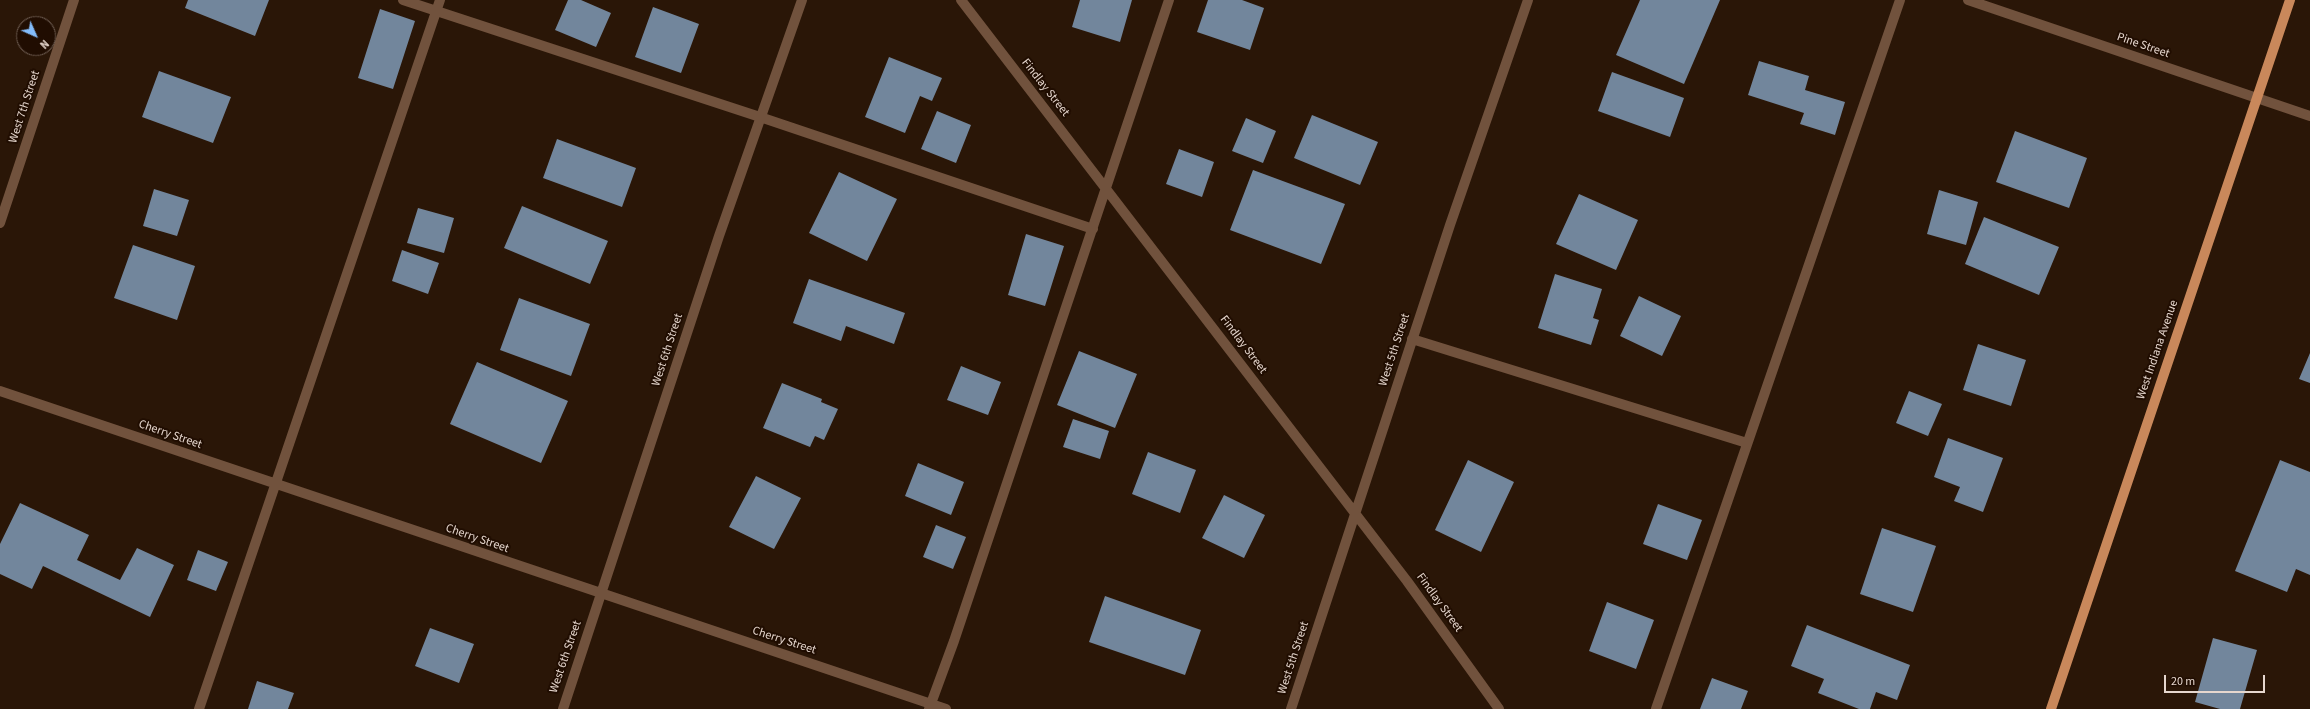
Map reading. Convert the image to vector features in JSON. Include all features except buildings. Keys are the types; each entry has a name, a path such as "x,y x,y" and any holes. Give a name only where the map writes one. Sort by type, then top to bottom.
{"main road":[{"name":"West Indiana Avenue","path":"2051,709 2290,0"}],"street":[{"name":"West 7th Street","path":"0,223 74,0"},
{"path":"403,0 760,117 1093,229"},
{"path":"199,709 274,484 440,0"},
{"name":"West 6th Street","path":"563,709 760,117 802,0"},
{"name":"Findlay Street","path":"961,0 1407,581 1499,709"},
{"path":"930,706 954,641 1169,0"},
{"name":"West 5th Street","path":"1291,709 1412,339 1528,0"},
{"path":"1656,709 1900,0"},
{"name":"Pine Street","path":"1968,0 2310,116"},
{"path":"1412,339 1747,443"},
{"name":"Cherry Street","path":"0,391 930,706 946,709"}]}
